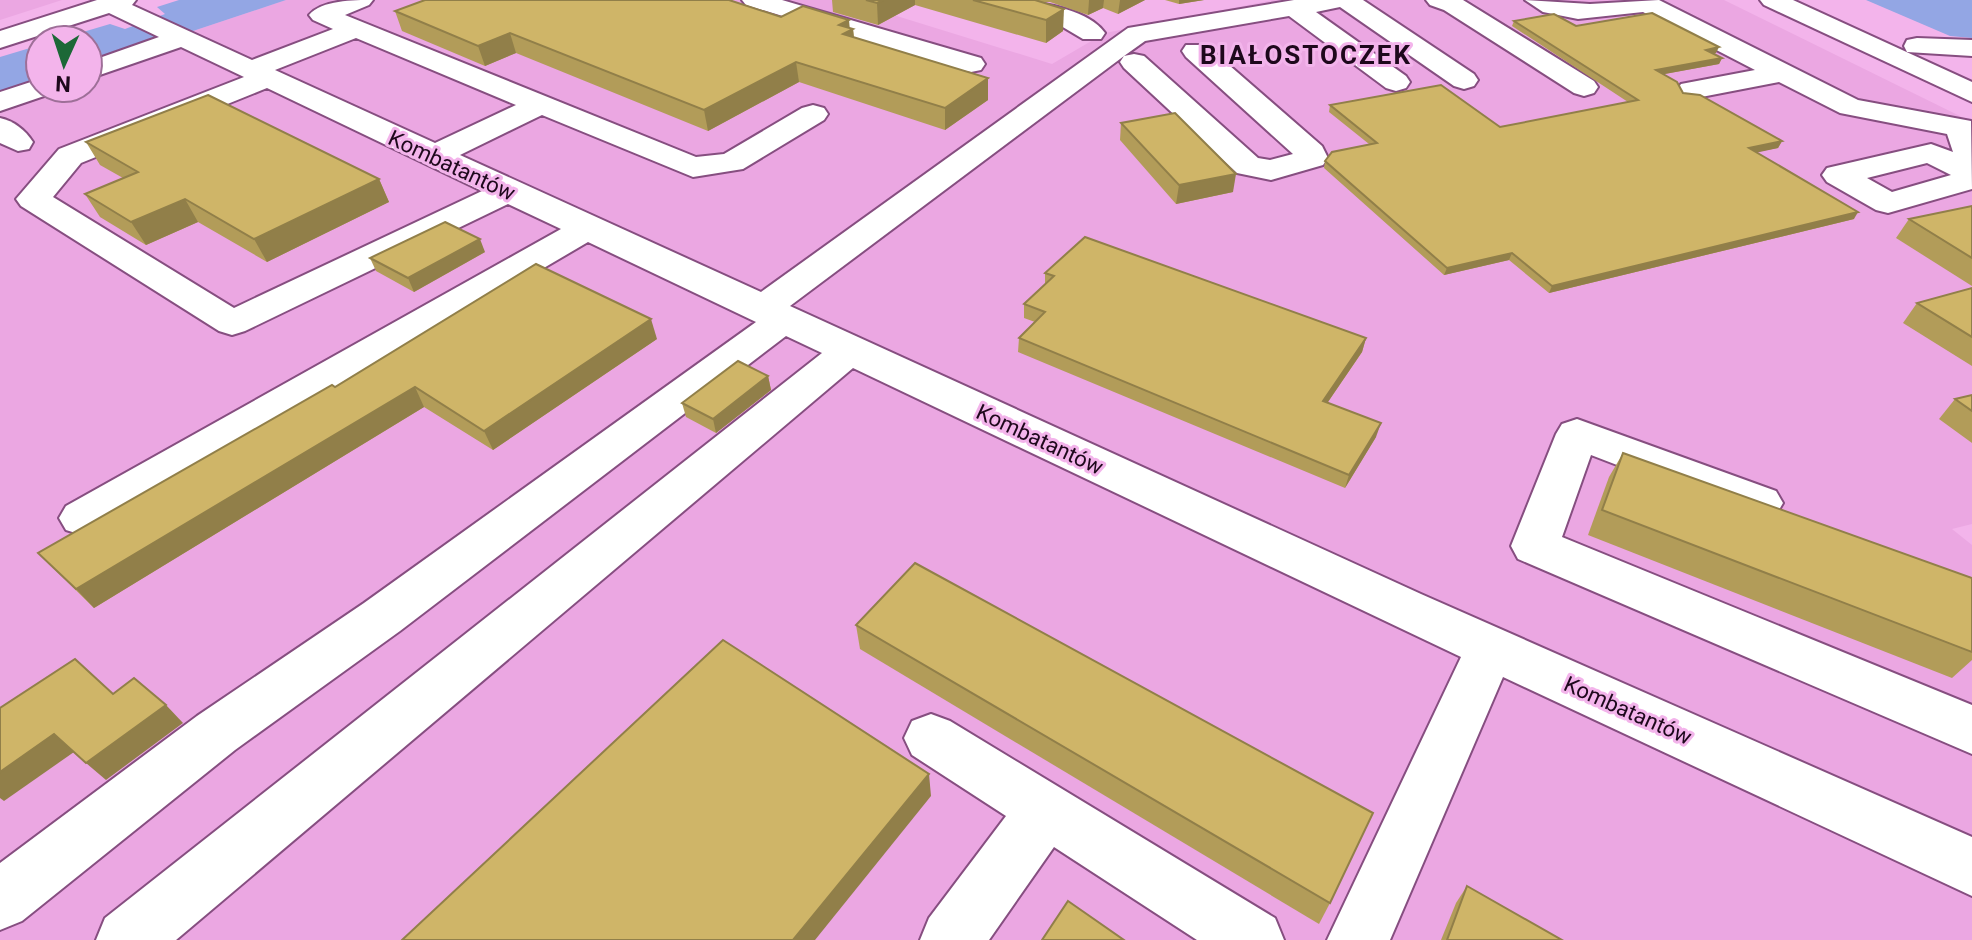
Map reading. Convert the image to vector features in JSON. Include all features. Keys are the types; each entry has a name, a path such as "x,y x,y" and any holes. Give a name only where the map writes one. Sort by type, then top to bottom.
{"street":[{"path":"360,0 322,15 693,167 732,162 813,114"},
{"path":"755,0 971,64"},
{"path":"999,0 1065,18 1092,33 1074,39 1057,35"},
{"path":"1151,4 1177,12 1244,0"},
{"path":"0,900 216,733 382,617 1137,34 1293,21 1340,0"},
{"path":"1346,0 1464,80"},
{"path":"1439,0 1453,5 1584,87"},
{"path":"1538,0 1557,11 1579,14 1643,1 1850,107 1960,127 1972,160"},
{"path":"1773,0 1972,93"},
{"path":"1817,0 1972,71"},
{"path":"0,40 117,2"},
{"name":"Kombatantów","path":"117,2 182,38 587,228 1972,867"},
{"path":"1293,21 1323,30 1396,82"},
{"path":"357,29 70,156 33,199 232,323 508,191"},
{"path":"104,65 182,38"},
{"path":"1917,46 1972,48"},
{"path":"1103,59 1134,62 1209,49 1311,153 1312,158 1271,170 1248,166 1134,62"},
{"path":"1691,90 1782,73"},
{"path":"0,102 24,94"},
{"path":"433,156 540,105"},
{"path":"1972,173 1931,153 1838,175 1888,203 1972,179"},
{"path":"82,518 587,228"},
{"path":"127,940 852,349"},
{"path":"1796,517 1577,434 1535,546 1972,730"},
{"path":"1358,940 1470,689 1493,648"},
{"path":"931,738 1253,940"},
{"path":"951,940 1046,810"}],"shaded area":[{"path":"0,0 62,0 0,20"},
{"path":"179,0 286,0 104,61 104,26 110,24 125,29 165,14 157,7"},
{"path":"286,0 845,0 1052,64 1105,33 1273,0 1724,0 1972,122 1972,524 1952,529 1972,545 1972,940 0,940 0,95 24,91 24,104 104,104 104,61"},
{"path":"1866,0 1972,0 1972,38 1950,36"},
{"path":"24,50 24,87 0,95 0,57"}],"building":[{"path":"425,0 729,0 781,17 803,6 849,20 839,25 853,29 843,34 988,78 945,108 796,62 704,110 510,33 478,46 395,11"},
{"path":"973,0 1035,0 1064,9 1046,20"},
{"path":"1652,13 1719,47 1706,50 1722,58 1656,70 1677,82 1683,93 1700,95 1782,141 1749,148 1858,212 1552,286 1512,253 1447,268 1325,161 1332,152 1377,143 1330,105 1441,85 1500,127 1638,100 1514,21 1554,14 1576,26"},
{"path":"208,95 379,179 254,239 185,199 131,222 85,194 138,172 86,142"},
{"path":"1175,113 1236,174 1179,185 1121,123"},
{"path":"1972,206 1972,258 1909,219"},
{"path":"445,222 480,239 408,278 370,258"},
{"path":"1085,237 1366,338 1323,401 1381,423 1349,475 1019,338 1045,312 1024,304 1054,276 1045,273"},
{"path":"536,264 651,319 484,431 415,387 76,589 38,553 332,385 335,387"},
{"path":"1972,288 1972,337 1917,303"},
{"path":"738,361 768,376 713,419 682,403"},
{"path":"1972,395 1972,411 1955,399"},
{"path":"1623,453 1972,578 1972,652 1602,510"},
{"path":"915,563 1373,813 1330,903 856,625"},
{"path":"723,640 929,774 793,940 402,940"},
{"path":"75,659 113,694 134,678 166,705 86,763 54,734 0,772 0,708"},
{"path":"1467,886 1562,940 1447,940"},
{"path":"1068,901 1124,940 1042,940"}],"district":[{"name":"BIAŁOSTOCZEK","path":"1306,55"}]}
